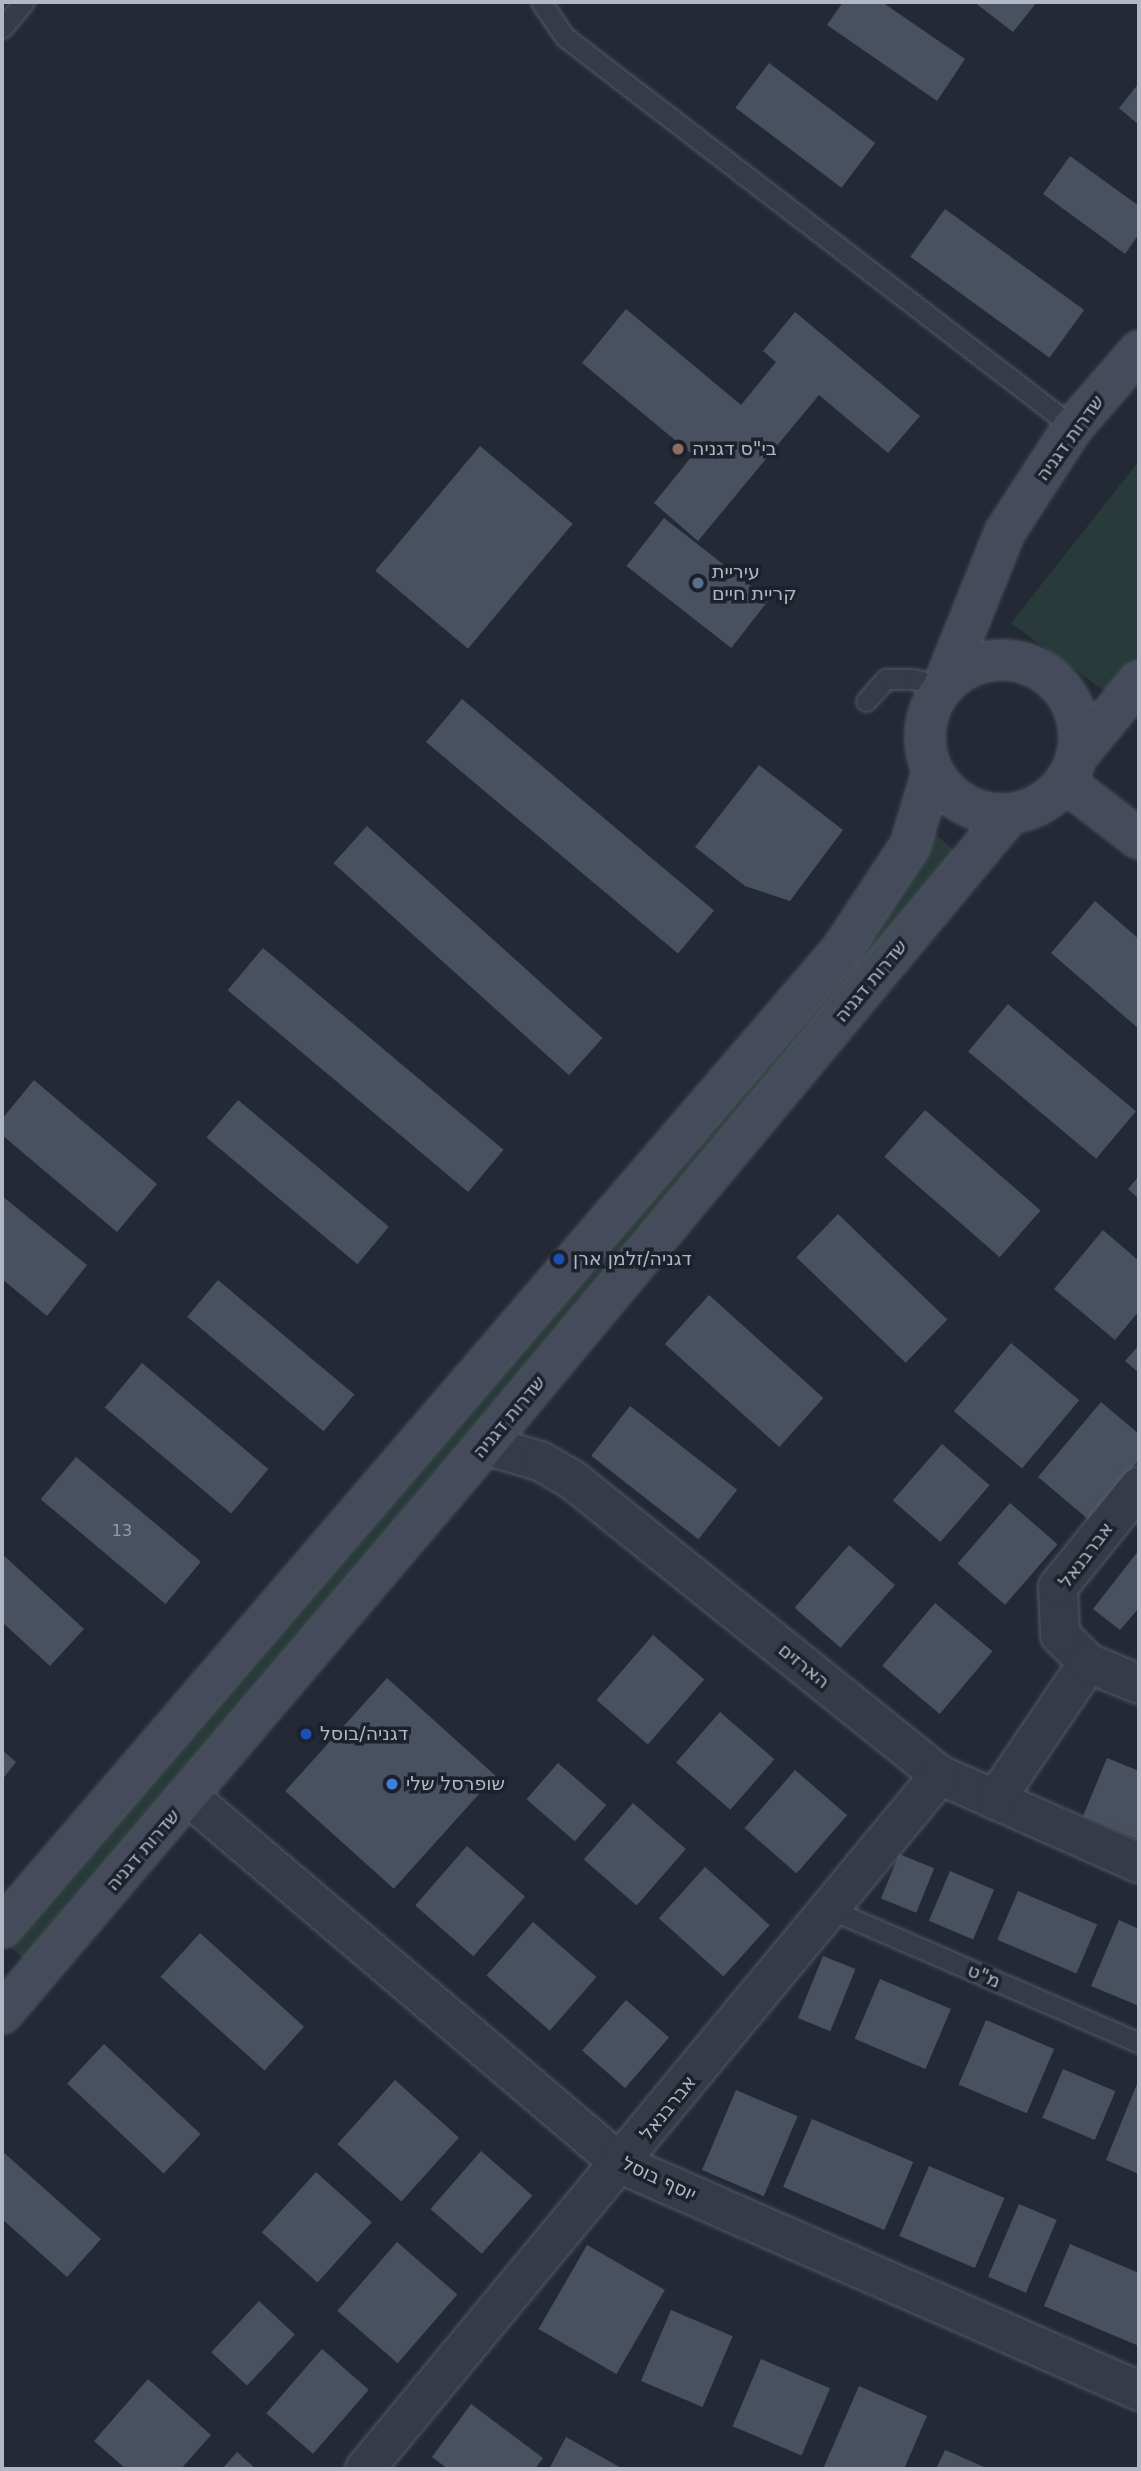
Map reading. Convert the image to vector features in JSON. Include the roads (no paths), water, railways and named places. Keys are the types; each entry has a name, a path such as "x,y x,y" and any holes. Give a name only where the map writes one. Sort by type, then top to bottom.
{"street":[{"name":"שדרות דגניה","path":"2,1928 842,949 911,846 932,773 925,728 930,706 943,686 1004,532 1073,427 1139,351"},
{"name":"שדרות דגניה","path":"943,686 962,669 987,660 1013,660 1037,667 1058,683 1072,704 1079,729 1071,769"},
{"name":"שדרות דגניה","path":"2,2014 485,1445 1009,815 1050,798 1139,681"},
{"path":"1071,769 1139,839"},
{"path":"932,773 946,792 964,806 986,814 1009,815"},
{"name":"הארזים","path":"485,1445 540,1461 574,1481 940,1775 1139,1863"},
{"name":"אברבנאל","path":"1139,1487 1058,1587 1060,1634 1088,1663 1139,1684"},
{"path":"995,1800 1088,1663"},
{"name":"אברבנאל","path":"365,2469 621,2164 940,1775"},
{"name":"יוסף בוסל","path":"188,1797 621,2164 1139,2391"}],"lane":[{"path":"2,28 24,2"},
{"path":"541,2 565,37 1073,427"},
{"path":"866,701 886,679 943,686"},
{"name":"מ\"ט","path":"830,1909 1139,2043"}],"place":[{"name":"בי\"ס דגניה","path":"678,449"},
{"name":"עיריית קריית חיים","path":"698,583"},
{"name":"דגניה/זלמן ארן","path":"559,1259"},
{"name":"דגניה/בוסל","path":"306,1734"},
{"name":"שופרסל שלי","path":"392,1784"}]}
